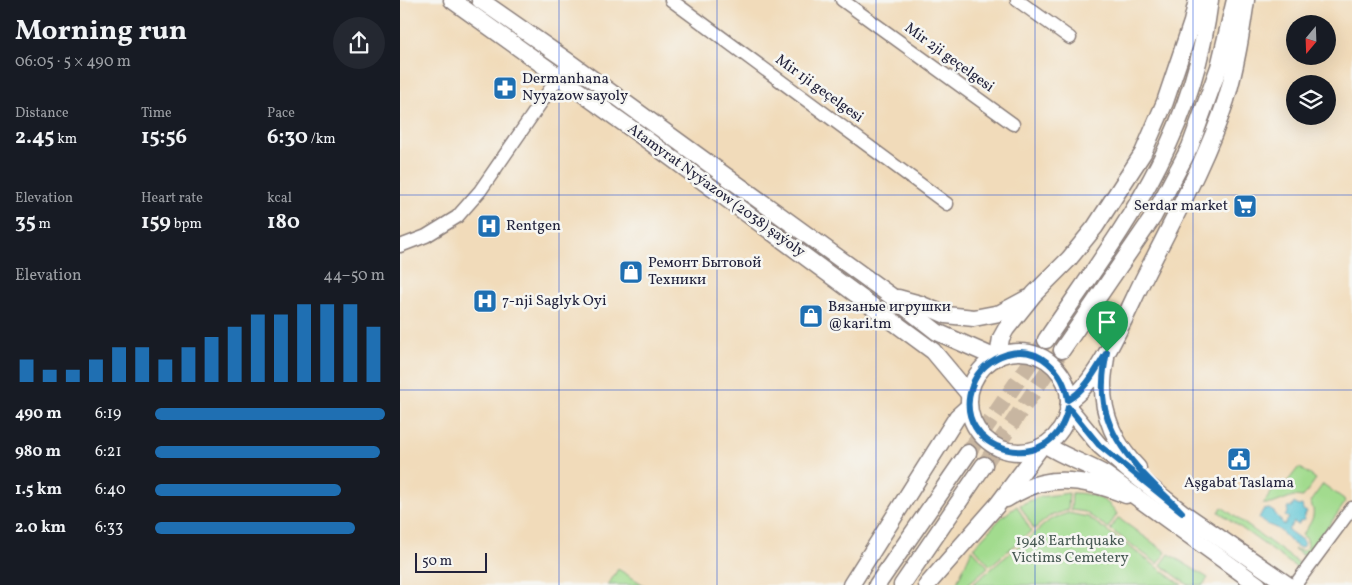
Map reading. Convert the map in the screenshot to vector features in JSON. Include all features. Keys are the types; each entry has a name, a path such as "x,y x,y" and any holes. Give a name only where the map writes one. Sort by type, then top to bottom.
{"main road":[{"name":"Atamyrat Nyýazow (2038) şaýoly","path":"452,0 933,351 969,400"},
{"name":"Atamyrat Nyýazow (2038) şaýoly","path":"480,0 569,62 891,296 937,332 997,357"},
{"path":"997,357 1001,338 1006,329 1034,294 1069,259 1095,227 1144,153 1165,102 1192,22 1197,0"},
{"path":"1046,340 1131,212 1160,162 1181,113 1198,61 1207,25 1210,0"},
{"path":"1062,350 1139,238 1186,155 1201,120 1219,67 1235,0"},
{"path":"1068,404 1084,387 1107,352 1212,139 1237,57 1246,0"},
{"path":"891,296 920,304 946,315 974,318 1000,313 1034,294"},
{"path":"1107,352 1102,383 1103,398 1116,439 1132,462 1182,512"},
{"path":"927,585 998,504 1043,446 1056,436 1062,428 1068,404 1067,388 1062,377 1045,360 1034,355 1010,353 997,357 979,372 973,381 969,400 972,419 976,429 991,444 1011,452 1032,450 1043,446 1091,466 1147,504 1258,585"},
{"path":"850,585 969,400"},
{"path":"1068,404 1099,445 1182,512 1288,585"},
{"path":"877,585 968,453"},
{"path":"902,585 984,465"},
{"path":"998,504 1029,487 1055,481 1082,483 1114,490 1147,504"}],"street":[{"name":"Mir 1ji geçelgesi","path":"671,0 947,204"},
{"name":"Mir 2ji geçelgesi","path":"842,0 1013,124"},
{"path":"1017,0 1070,38"},
{"path":"400,246 426,236 457,217 480,191 569,62"},
{"path":"1295,585 1352,508"}],"green space":[{"path":"1298,468 1316,479 1303,497 1293,496 1272,504 1263,504 1274,489 1284,486"},
{"path":"1323,484 1344,499 1345,503 1309,553 1304,556 1294,549 1303,551 1308,546 1307,539 1302,535 1313,515 1310,502"},
{"path":"1069,493 1068,510 1050,516 1034,529 1020,505 1039,497"},
{"path":"1072,493 1092,495 1109,504 1117,514 1108,528 1085,512 1071,510"},
{"path":"1017,506 1031,531 990,566 974,547 1002,517"},
{"path":"1222,507 1300,564 1297,568 1219,512"},
{"name":"1948 Earthquake Victims Cemetery","path":"1068,513 1088,517 1182,585 972,585 1051,519"},
{"path":"1119,517 1166,552 1158,564 1110,529"},
{"path":"972,549 988,567 967,585 956,585"},
{"path":"1169,554 1208,578 1203,585 1188,585 1161,565"},
{"path":"618,569 644,585 608,585"}],"water":[{"path":"1294,503 1298,506 1302,505 1303,510 1307,512 1304,516 1305,520 1300,521 1298,525 1294,522 1288,530 1303,541 1304,545 1301,548 1292,543 1279,530 1263,523 1259,518 1263,510 1269,509 1274,512 1284,525 1289,518 1285,516 1288,512 1287,508 1292,507"}],"tunnel":[{"path":"968,453 1046,340"},
{"path":"984,465 1062,350"}],"place":[{"name":"Dermanhana Nyyazow sayoly","path":"505,88"},
{"name":"Serdar market","path":"1245,206"},
{"name":"Rentgen","path":"489,226"},
{"name":"Ремонт Бытовой Техники","path":"631,272"},
{"name":"7-nji Saglyk Oyi","path":"485,301"},
{"name":"Вязаные игрушки @kari.tm","path":"811,316"},
{"name":"Aşgabat Taslama","path":"1239,459"}],"route":[{"path":"1107,352 1102,383 1103,398 1116,439 1132,462 1182,512 1112,457 1090,435 1068,407 1062,428 1056,436 1041,447 1032,450 1011,452 1000,449 991,444 976,429 969,406 969,394 973,381 979,372 996,358 1010,353 1022,353 1034,355 1045,360 1062,377 1067,388 1068,400 1077,395 1084,387 1107,352"}]}
